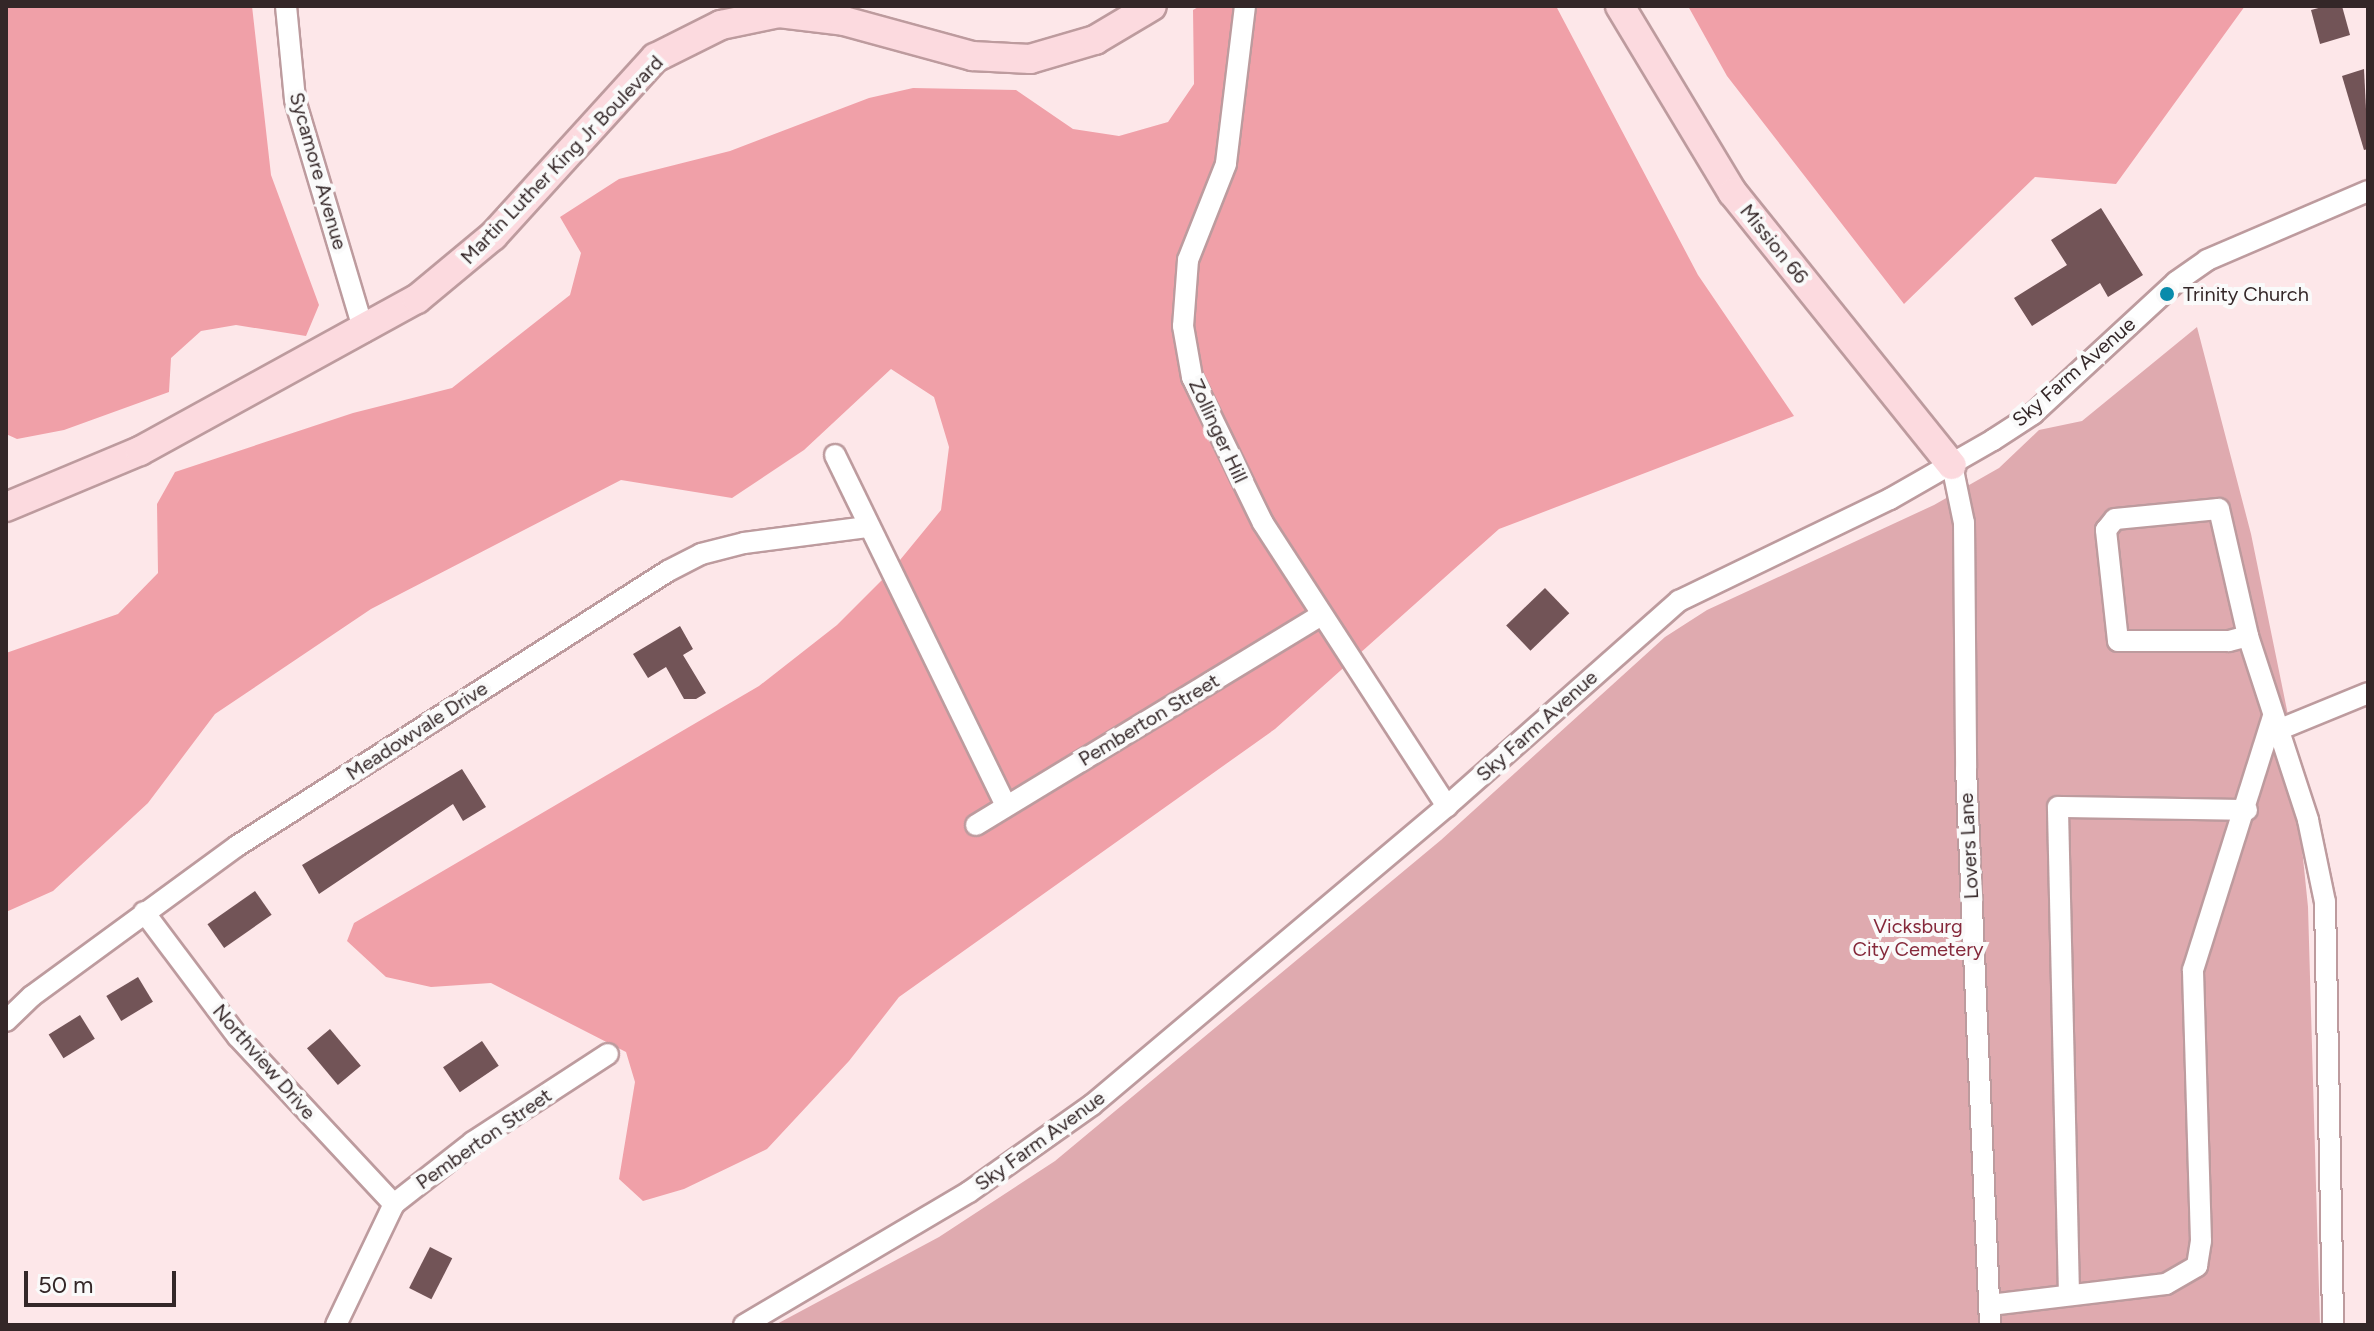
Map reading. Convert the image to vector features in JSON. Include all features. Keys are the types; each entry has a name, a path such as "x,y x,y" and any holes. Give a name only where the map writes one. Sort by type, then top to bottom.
{"street":[{"name":"Sycamore Avenue","path":"286,6 295,100 364,332"},
{"name":"Martin Luther King Jr Boulevard","path":"6,507 140,451 364,332 417,299 493,236 655,58 721,25 779,13 844,13 972,56 1030,59 1095,40 1152,6"},
{"name":"Zollinger Hill","path":"1245,6 1226,164 1188,260 1183,326 1192,377 1263,523 1447,806"},
{"name":"Mission 66","path":"1620,6 1733,193 1952,465"},
{"name":"Sky Farm Avenue","path":"744,1325 969,1192 1092,1105 1447,806 1679,601 1952,465 2033,414 2166,290 2207,260 2368,191"},
{"path":"835,455 867,527 1006,806"},
{"name":"Lovers Lane","path":"1952,465 1964,523 1966,768 1990,1315"},
{"path":"2248,636 2229,641 2118,641 2106,530 2115,519 2219,509 2248,636 2308,820 2325,902 2333,1325"},
{"name":"Meadowvale Drive","path":"6,1021 144,912 237,846 668,571 701,554 744,543 867,527"},
{"name":"Pemberton Street","path":"976,825 1321,615"},
{"path":"2276,724 2368,693"},
{"path":"1990,1315 2069,1295 2166,1284 2197,1266 2201,1241 2193,970 2276,724"},
{"path":"2069,1295 2058,807 2247,810"},
{"name":"Northview Drive","path":"144,912 238,1037 394,1204"},
{"name":"Pemberton Street","path":"336,1325 394,1204 473,1142 608,1054"}],"green space":[{"name":"Vicksburg City Cemetery","path":"2197,327 2251,534 2289,720 2308,907 2320,1325 775,1325 939,1237 1055,1161 1441,840 1665,637 1707,610 1934,505 1999,468 2039,430 2082,421"}],"shaded area":[{"path":"6,6 252,6 271,175 319,305 306,336 236,325 201,331 171,358 169,392 64,430 17,439 6,434"},
{"path":"1200,6 1556,6 1698,275 1794,416 1499,529 1275,729 899,997 849,1061 767,1149 684,1189 643,1201 619,1179 635,1082 626,1052 491,983 431,987 386,977 347,941 354,923 759,686 837,625 891,571 941,510 949,447 934,397 891,369 804,450 732,498 621,480 371,609 215,714 148,803 53,891 6,912 6,653 118,614 158,573 157,504 175,472 353,413 452,388 570,295 581,253 560,217 619,179 730,151 869,98 913,88 1016,90 1073,129 1119,136 1168,122 1194,84 1193,10"},
{"path":"1688,6 2245,6 2116,184 2035,177 1904,304 1727,76"}],"building":[{"path":"2342,6 2350,35 2320,44 2311,10"},
{"path":"2364,69 2368,149 2364,150 2342,76"},
{"path":"2101,208 2143,275 2108,297 2100,283 2032,326 2014,298 2067,265 2051,240"},
{"path":"1545,588 1569,613 1530,651 1506,626"},
{"path":"680,626 693,649 683,655 706,693 696,699 684,699 666,667 648,678 633,654"},
{"path":"462,769 486,807 463,821 453,804 319,894 302,865"},
{"path":"255,891 272,915 224,948 207,924"},
{"path":"138,977 153,1002 121,1021 106,996"},
{"path":"80,1015 95,1039 63,1058 49,1035"},
{"path":"330,1029 361,1066 338,1085 307,1048"},
{"path":"482,1041 499,1066 460,1092 443,1067"},
{"path":"430,1247 452,1258 431,1299 409,1288"}],"place":[{"name":"Trinity Church","path":"2167,294"}]}
